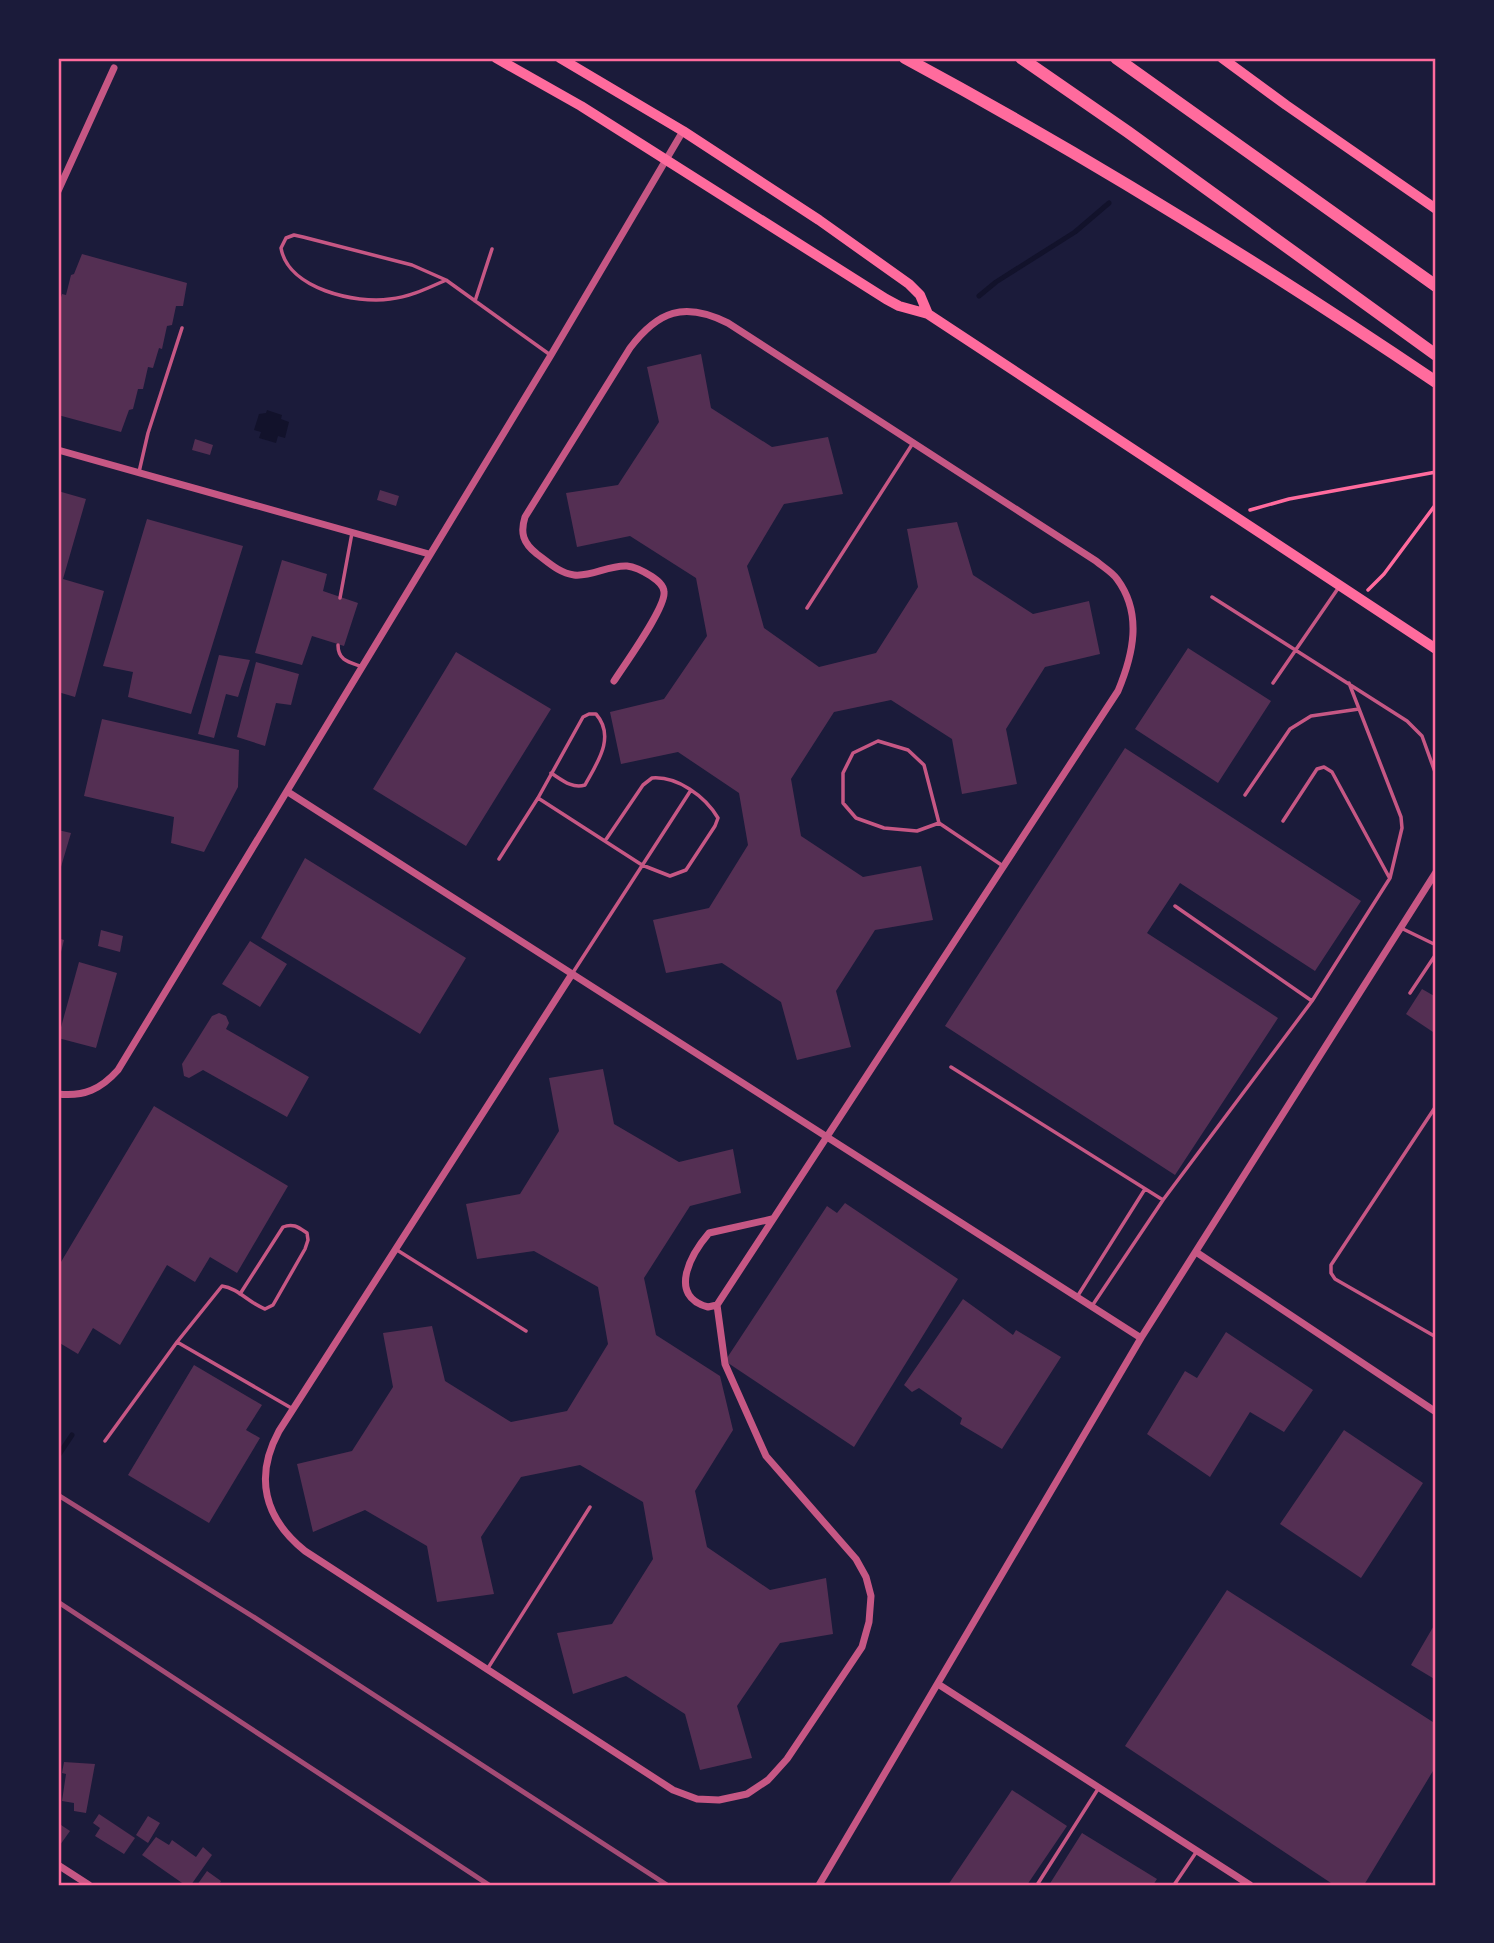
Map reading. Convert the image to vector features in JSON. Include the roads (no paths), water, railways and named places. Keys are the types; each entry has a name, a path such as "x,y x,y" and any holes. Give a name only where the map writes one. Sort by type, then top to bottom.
{"highway":[{"path":"905,58 1074,154 1189,224 1364,333 1436,382"},
{"path":"1021,58 1436,355"},
{"path":"1116,58 1436,286"}],"main road":[{"path":"496,58 581,106 886,299 928,314 1436,649"},
{"path":"561,58 682,131 819,220 893,272 919,295 928,314"},
{"path":"1222,58 1436,209"}],"street":[{"path":"58,191 114,68"},
{"path":"58,1094 93,1091 106,1084 118,1070 289,792 682,131"},
{"path":"572,974 272,1443 264,1471 268,1502 284,1531 305,1551 673,1790 697,1799 719,1800 747,1794 768,1780 787,1759 862,1647 869,1622 871,1596 866,1577 841,1541 766,1456 725,1364 717,1305 1118,691 1130,662 1134,631 1127,602 1117,580 1096,561 714,316 685,311 650,324 630,348 525,517 523,525 525,542 559,570 573,575 588,575 617,566 630,566 642,570 662,586 665,594 658,612 614,681"},
{"path":"58,450 429,554"},
{"path":"289,792 1141,1338"},
{"path":"819,1885 1141,1338 1436,872"},
{"path":"717,1305 708,1307 690,1297 686,1286 689,1263 713,1231 772,1219"},
{"path":"1196,1252 1436,1412"},
{"path":"938,1684 1250,1885"},
{"path":"58,1865 89,1885"}],"lane":[{"path":"446,280 415,294 389,299 349,296 307,283 286,263 281,248 286,238 294,235 412,265 446,280 551,355"},
{"path":"475,301 492,249"},
{"path":"139,472 148,433 182,328"},
{"path":"807,608 913,443"},
{"path":"340,598 352,533"},
{"path":"1273,683 1339,587"},
{"path":"1212,597 1407,721 1422,736 1435,772"},
{"path":"338,645 338,653 342,659 362,667"},
{"path":"1092,1306 1163,1200 1312,1001 1390,878 1402,828 1401,817 1349,683"},
{"path":"1245,795 1290,729 1311,716 1359,709"},
{"path":"499,859 583,717 596,715 602,722 605,746 585,785 578,788 551,773"},
{"path":"939,823 917,831 884,828 856,818 843,803 843,773 853,753 878,741 908,750 924,765 939,823 1003,866"},
{"path":"1283,821 1317,769 1324,767 1332,772 1390,878"},
{"path":"538,797 605,841 642,865 660,873 678,874 687,870 718,818 691,790 673,780 652,778 643,785 605,841"},
{"path":"572,974 691,790"},
{"path":"1175,906 1312,1001"},
{"path":"1401,928 1436,945"},
{"path":"1410,993 1436,954"},
{"path":"951,1067 1163,1200"},
{"path":"1436,1106 1331,1265 1331,1273 1335,1279 1436,1337"},
{"path":"1077,1297 1145,1188"},
{"path":"105,1441 177,1342 222,1286 230,1287 256,1306 265,1309 273,1305 305,1249 307,1233 296,1226 283,1227 240,1294"},
{"path":"395,1249 526,1331"},
{"path":"177,1342 293,1409"},
{"path":"488,1668 590,1507"},
{"path":"1037,1885 1099,1788"},
{"path":"1174,1885 1197,1851"}],"waterway":[{"path":"979,296 996,282 1075,232 1109,203"},
{"path":"58,1456 72,1435"}],"railway":[{"path":"58,1495 252,1616 667,1885"},
{"path":"58,1602 489,1885"}]}
